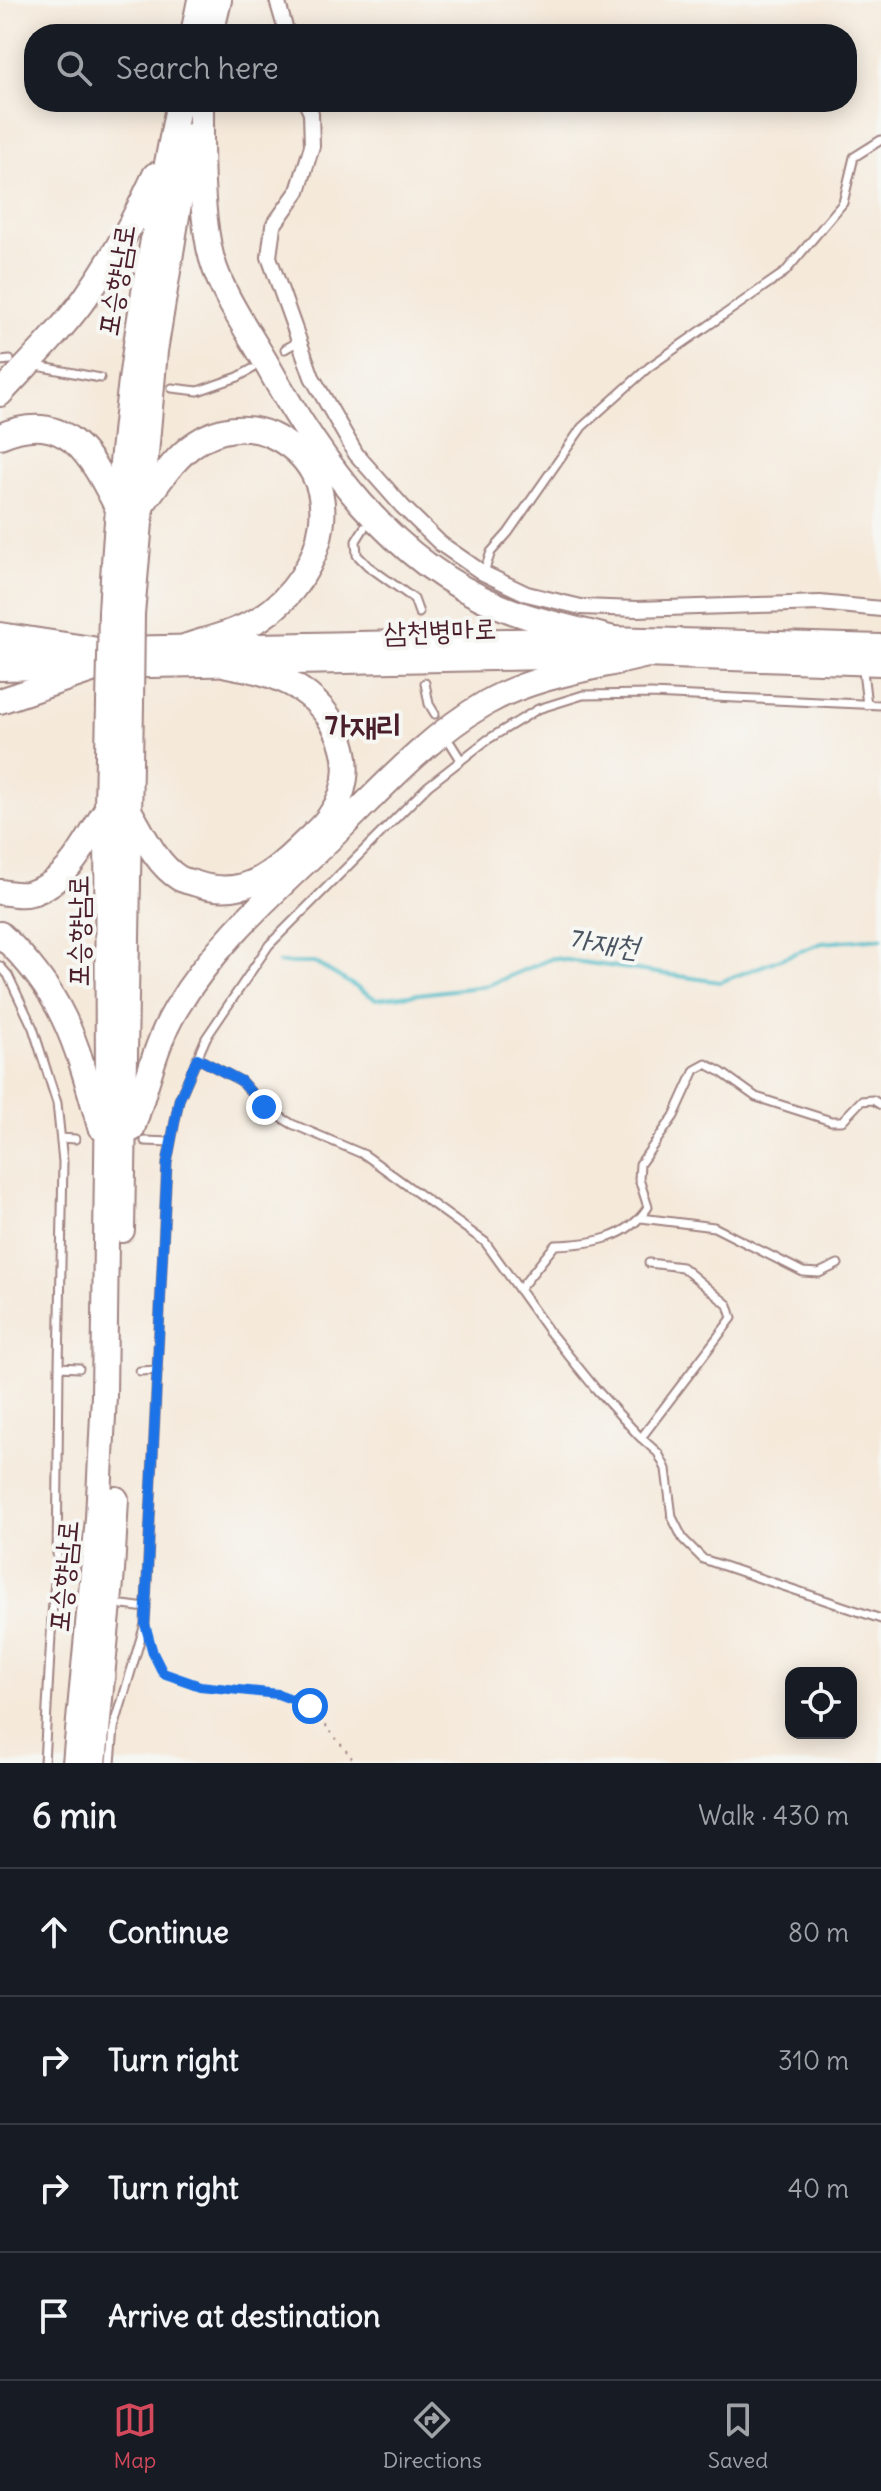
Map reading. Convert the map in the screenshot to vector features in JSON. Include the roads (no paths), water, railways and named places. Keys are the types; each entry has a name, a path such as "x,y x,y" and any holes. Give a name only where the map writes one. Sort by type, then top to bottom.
{"highway":[{"path":"195,24 200,0"},
{"path":"213,24 219,0"},
{"name":"포승향남로","path":"94,1763 113,1556 120,1408 115,1153 122,613 136,345 177,112"},
{"name":"포승향남로","path":"129,507 197,112"},
{"path":"199,112 201,176 209,249 219,279 278,386 330,468 379,525 418,560 457,584 498,606 610,638"},
{"path":"0,394 85,297 142,204 172,136"},
{"path":"0,436 31,427 69,436 129,507 194,444 216,433 237,428 260,430 282,440 297,452 319,492 322,514 320,538 306,573 296,588 260,618 233,632 187,646"},
{"path":"0,635 95,658"},
{"path":"115,1153 173,1013 203,967 245,919 397,775 453,725 515,689 643,656"},
{"path":"0,701 95,658"},
{"path":"0,892 30,894 55,880 72,864 118,807 152,851 179,878 213,889 235,888 269,875 329,819 346,780 347,763 339,731 308,696 291,684 259,671 227,665"},
{"path":"0,934 53,995 68,1023 115,1153"},
{"name":"포승향남로","path":"75,1763 98,1518 115,1153"}],"main road":[{"name":"삼천병마로","path":"0,669 187,646 610,638 881,646"},
{"name":"삼천병마로","path":"0,652 227,665 643,656 872,668"}],"street":[{"path":"277,0 284,24"},
{"path":"311,112 312,146 298,191 273,226 269,257 312,377 356,454 387,494 441,544 483,573 527,594 581,607 637,609 820,603 864,614 881,609"}],"lane":[{"path":"483,573 491,552 508,533 582,427 649,367 785,272 843,203 854,157 881,140"},
{"path":"285,349 299,341"},
{"path":"0,361 10,360"},
{"path":"37,366 100,378"},
{"path":"172,388 198,391 252,369"},
{"path":"364,528 356,541 357,555 414,599 419,613"},
{"path":"867,705 872,668"},
{"path":"425,683 429,704 435,714"},
{"path":"111,1763 114,1728 145,1624 167,1163 179,1100 206,1038 269,945 428,786 487,740 538,709 583,695 651,694 881,705"},
{"path":"451,744 461,760"},
{"path":"0,966 8,975 33,1028 57,1103 63,1162 57,1568 44,1763"},
{"path":"197,1058 241,1081 264,1107 292,1124 365,1155 485,1242 548,1330 595,1388 658,1453 666,1469 672,1517 683,1539 703,1559 881,1619"},
{"path":"519,1290 555,1245 600,1241 621,1232 641,1218 648,1207 639,1179 640,1164 674,1116 695,1070 706,1064 756,1097 831,1121 842,1121 861,1101 873,1100 881,1105"},
{"path":"61,1138 75,1139"},
{"path":"145,1141 171,1142"},
{"path":"641,1218 714,1227 803,1272 819,1273 838,1264"},
{"path":"641,1438 732,1318 728,1305 682,1267 649,1263"},
{"path":"59,1367 79,1368"},
{"path":"140,1371 158,1370"},
{"path":"53,1599 75,1602"},
{"path":"123,1605 146,1608"}],"waterway":[{"name":"가재천","path":"279,963 316,963 376,999 486,986 553,958 720,982 822,943 881,938"}],"district":[{"name":"가재리","path":"363,726"}]}
